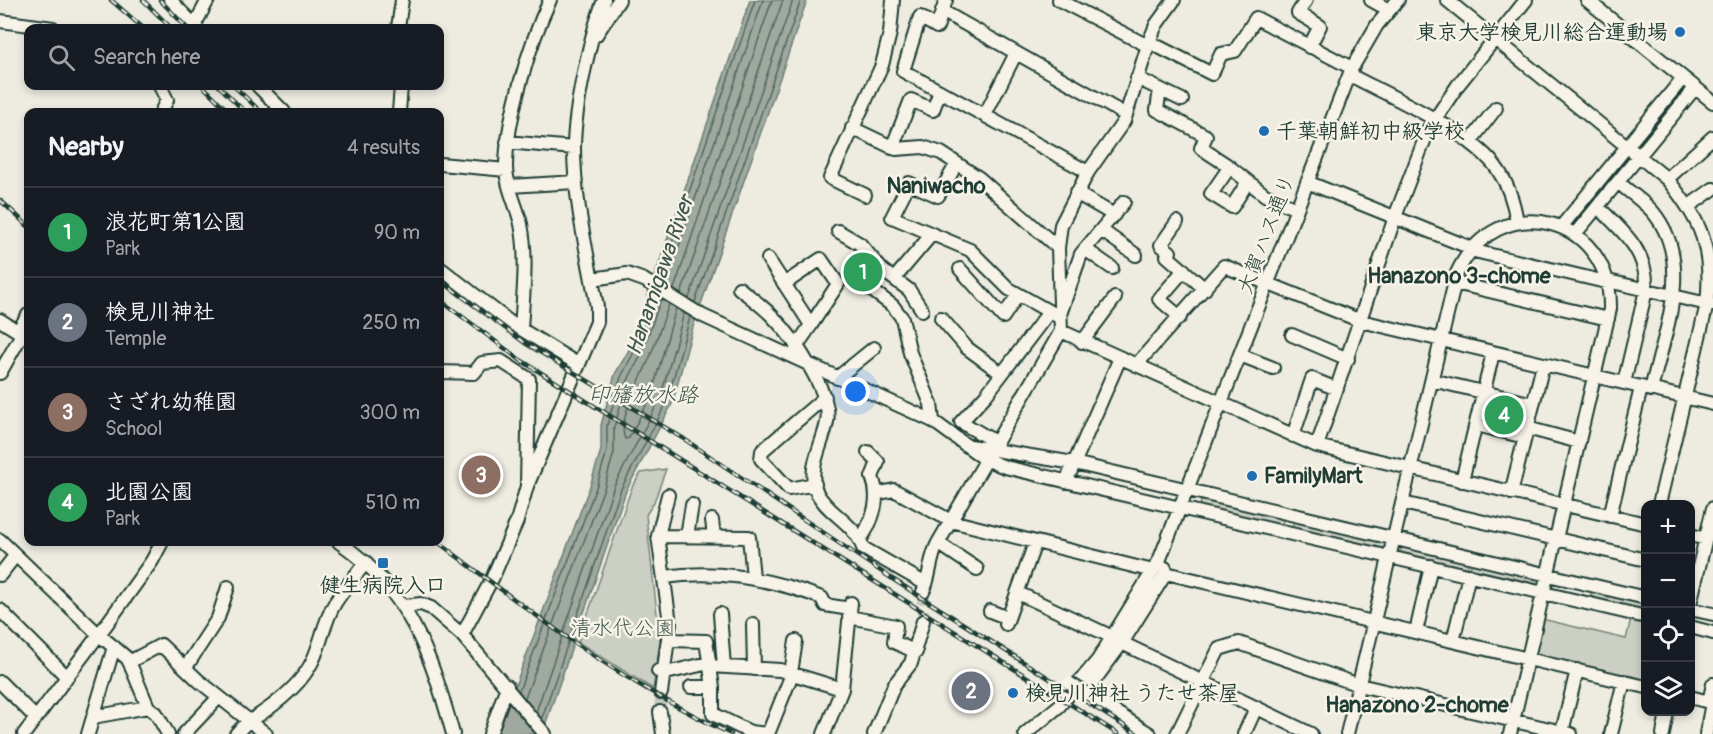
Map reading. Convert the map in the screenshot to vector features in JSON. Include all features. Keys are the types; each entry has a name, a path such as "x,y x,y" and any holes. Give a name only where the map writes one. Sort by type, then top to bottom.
{"street":[{"path":"170,0 192,24"},
{"path":"196,24 208,0"},
{"path":"399,24 402,0"},
{"path":"521,329 525,246 506,170 507,142 526,61 550,0"},
{"path":"462,635 492,579 517,520 527,486 593,335 597,307 576,182 574,148 575,128 592,41 604,0"},
{"path":"592,41 620,0"},
{"path":"865,195 830,178 882,65 890,33 893,0"},
{"path":"1059,0 1212,74 1221,54 1235,51 1256,18 1470,142 1498,169 1513,201 1517,222"},
{"path":"1306,0 1299,13 1320,26 1309,47"},
{"path":"1371,0 1389,10"},
{"name":"大賀ハス通り","path":"1178,511 1351,72 1377,25 1398,0"},
{"path":"1447,0 1668,179 1708,235 1711,270 1710,305 1660,500"},
{"path":"1317,446 1395,217 1418,153 1433,120 1526,0"},
{"path":"1587,0 1713,102"},
{"path":"1168,2 1148,44 1126,115 1088,172 1061,225 1058,248 1061,270 1054,314 1061,330 1082,342 1317,446 1641,524"},
{"path":"1088,172 903,71 920,18 937,27 944,6 1016,53 1126,115"},
{"path":"0,21 24,24"},
{"path":"985,115 1016,53"},
{"path":"1137,78 1177,98 1168,116"},
{"path":"1561,227 1683,78"},
{"path":"1575,234 1695,88"},
{"path":"1160,89 1157,110 1206,136 1201,148 1247,183 1296,209"},
{"path":"162,90 167,100 163,108"},
{"path":"262,90 280,108"},
{"path":"399,108 401,90"},
{"path":"892,148 911,100 933,110 940,91"},
{"path":"1470,142 1496,108"},
{"path":"852,128 892,148 932,148 979,178 1058,248"},
{"path":"1668,179 1713,137"},
{"path":"507,142 574,148"},
{"path":"444,164 506,170"},
{"path":"956,165 938,196 909,183 892,217 970,250 1018,295 1054,314"},
{"path":"1229,168 1211,194 1232,207 1247,183"},
{"path":"510,186 576,182"},
{"path":"1307,182 1470,249 1710,305"},
{"path":"1610,516 1673,296 1675,263 1664,228 1652,211 1618,182"},
{"path":"1689,206 1713,189"},
{"path":"1076,193 1114,215"},
{"path":"995,446 961,422 986,395 1026,340 1054,314 1085,249 1124,202"},
{"path":"1598,207 1633,243 1643,267 1646,290 1624,383"},
{"path":"1177,222 1161,245 1170,252 1167,256 1205,289"},
{"path":"1347,734 1455,283 1470,249 1489,234 1517,222 1544,223 1561,227 1575,234 1589,248 1609,282 1608,319 1510,734"},
{"path":"1101,230 1136,255"},
{"path":"838,231 860,244 894,279 909,290 922,310"},
{"path":"894,279 932,234"},
{"path":"1085,249 1112,268"},
{"path":"768,259 811,325"},
{"path":"784,284 821,259 838,284 796,347"},
{"path":"1136,365 1224,266 1361,321 1713,404"},
{"path":"960,269 1003,317 1018,295"},
{"path":"444,270 521,329 576,363"},
{"path":"1180,317 1159,299 1184,270"},
{"path":"592,279 627,274 644,280 703,316 933,422 970,446 985,459 1005,467 1178,511 1286,532 1641,616"},
{"path":"1455,283 1608,319"},
{"path":"739,288 775,319 796,347 825,397 828,422 814,467 815,484 823,500 855,530 863,548 925,588 932,553 1061,330"},
{"path":"870,290 893,306 902,318 910,353 931,404 933,422"},
{"path":"1082,342 1115,298"},
{"path":"941,318 967,348 1001,373"},
{"path":"0,320 23,335 0,373"},
{"path":"1292,335 1348,359"},
{"path":"837,378 874,348"},
{"path":"1462,481 1493,353"},
{"path":"1240,355 1273,368"},
{"path":"1066,482 1120,358"},
{"path":"444,372 474,373 482,363 501,361 529,379 527,486"},
{"path":"1511,493 1543,365"},
{"path":"1293,435 1312,379 1337,389"},
{"path":"1432,380 1533,404"},
{"path":"815,484 789,489 761,459 762,452 825,397"},
{"path":"1476,425 1579,442"},
{"path":"970,446 995,446 1074,463 1641,597"},
{"path":"860,540 870,525 876,494 872,477 878,462 868,452"},
{"path":"876,494 894,490 951,521 1149,570"},
{"path":"661,693 661,671 669,640 670,623 658,536 668,495"},
{"path":"1403,503 1641,559"},
{"path":"687,536 692,505"},
{"path":"1695,569 1706,539 1713,508"},
{"path":"1150,734 1069,683 1106,634 1149,570 1167,528 1178,511"},
{"path":"1085,693 1122,643 1166,573 1164,565 1178,530 1178,511"},
{"path":"1025,734 1059,706 1098,660 1159,561 1178,511"},
{"path":"1286,532 1290,515"},
{"path":"712,520 714,536"},
{"path":"658,536 749,537 753,577"},
{"path":"1695,536 1706,539"},
{"path":"0,540 129,662 148,707 156,713 168,734"},
{"path":"938,543 977,569"},
{"path":"990,611 1007,621 1035,543"},
{"path":"24,734 152,561 160,546"},
{"path":"344,546 366,562 404,606 431,660 453,734"},
{"path":"0,575 15,556"},
{"path":"236,734 250,721 282,699 302,677 313,661 326,621 335,603 366,562"},
{"path":"1416,632 1431,566"},
{"path":"1166,573 1641,686"},
{"path":"1454,641 1469,575"},
{"path":"664,577 753,577 796,588 822,598 825,605 850,610 896,626 894,642 916,652"},
{"path":"186,667 218,618 228,588"},
{"path":"1018,593 1106,634"},
{"path":"404,606 421,604 431,608 462,635 508,687 545,734"},
{"path":"1693,608 1713,614"},
{"path":"0,610 66,676"},
{"path":"824,734 842,688 850,610"},
{"path":"720,614 724,667"},
{"path":"874,734 894,685 916,652 923,621"},
{"path":"753,624 754,669"},
{"path":"1695,628 1713,633"},
{"path":"669,640 706,641 713,687 713,714 750,732 768,734 790,679 789,672 796,641"},
{"path":"1122,643 1311,734"},
{"path":"1177,734 1219,649 1239,643 1359,685 1566,733 1577,670"},
{"path":"129,662 161,645 219,697 266,734"},
{"path":"88,734 114,648"},
{"path":"661,671 709,664 789,672 842,688"},
{"path":"1611,734 1624,681"},
{"path":"0,682 36,718"},
{"path":"1706,734 1713,684"},
{"path":"490,734 508,687"},
{"path":"692,687 713,687"},
{"path":"184,734 219,697"},
{"path":"1695,698 1711,702"},
{"path":"93,717 148,707"},
{"path":"1244,734 1256,708"},
{"path":"660,712 663,734"},
{"path":"1663,734 1666,716"}],"green space":[{"path":"863,257 879,275 866,287 847,270"},
{"path":"1488,398 1527,407 1524,432 1482,424"},
{"name":"清水代公園","path":"666,469 654,502 646,515 660,641 653,689 578,642 632,487 641,473"},
{"path":"1202,497 1282,516 1283,522 1279,527 1199,509"},
{"path":"1294,521 1385,540 1386,550 1295,531 1292,528"},
{"path":"1402,546 1469,560 1467,572 1399,554"},
{"path":"1472,561 1540,577 1540,586 1469,572"},
{"path":"1592,589 1641,601 1641,613 1590,601"},
{"path":"1542,619 1626,639 1631,619 1641,622 1641,681 1536,656 1534,652"}],"water":[{"name":"印旛放水路","path":"750,0 807,0 693,327 672,404 626,491 542,734 497,734 591,483 601,450 601,425 615,374 629,350"}],"tunnel":[{"path":"923,592 923,621"},
{"path":"660,712 661,693"}],"railway":[{"path":"111,0 138,24"},
{"path":"143,0 167,24"},
{"path":"160,0 183,24"},
{"path":"207,90 225,108"},
{"path":"223,90 241,108"},
{"path":"238,90 257,108"},
{"path":"0,200 24,222"},
{"path":"444,283 525,343 684,439 894,580 1137,734"},
{"path":"444,303 519,359 1118,734"},
{"path":"443,546 544,621 615,670 691,714 731,734"}],"place":[{"name":"東京大学検見川総合運動場","path":"1680,32"},
{"name":"千葉朝鮮初中級学校","path":"1264,131"},
{"name":"浪花町第1公園","path":"863,272"},
{"name":"北園公園","path":"1504,415"},
{"name":"さざれ幼稚園","path":"481,475"},
{"name":"FamilyMart","path":"1252,476"},
{"name":"健生病院入口","path":"383,563"},
{"name":"検見川神社","path":"971,691"},
{"name":"検見川神社 うたせ茶屋","path":"1013,693"}],"district":[{"name":"Naniwacho","path":"936,185"},
{"name":"Hanazono 3-chome","path":"1459,275"},
{"name":"Hanazono 2-chome","path":"1417,704"}],"water label":[{"name":"Hanamigawa River","path":"659,275"}]}
